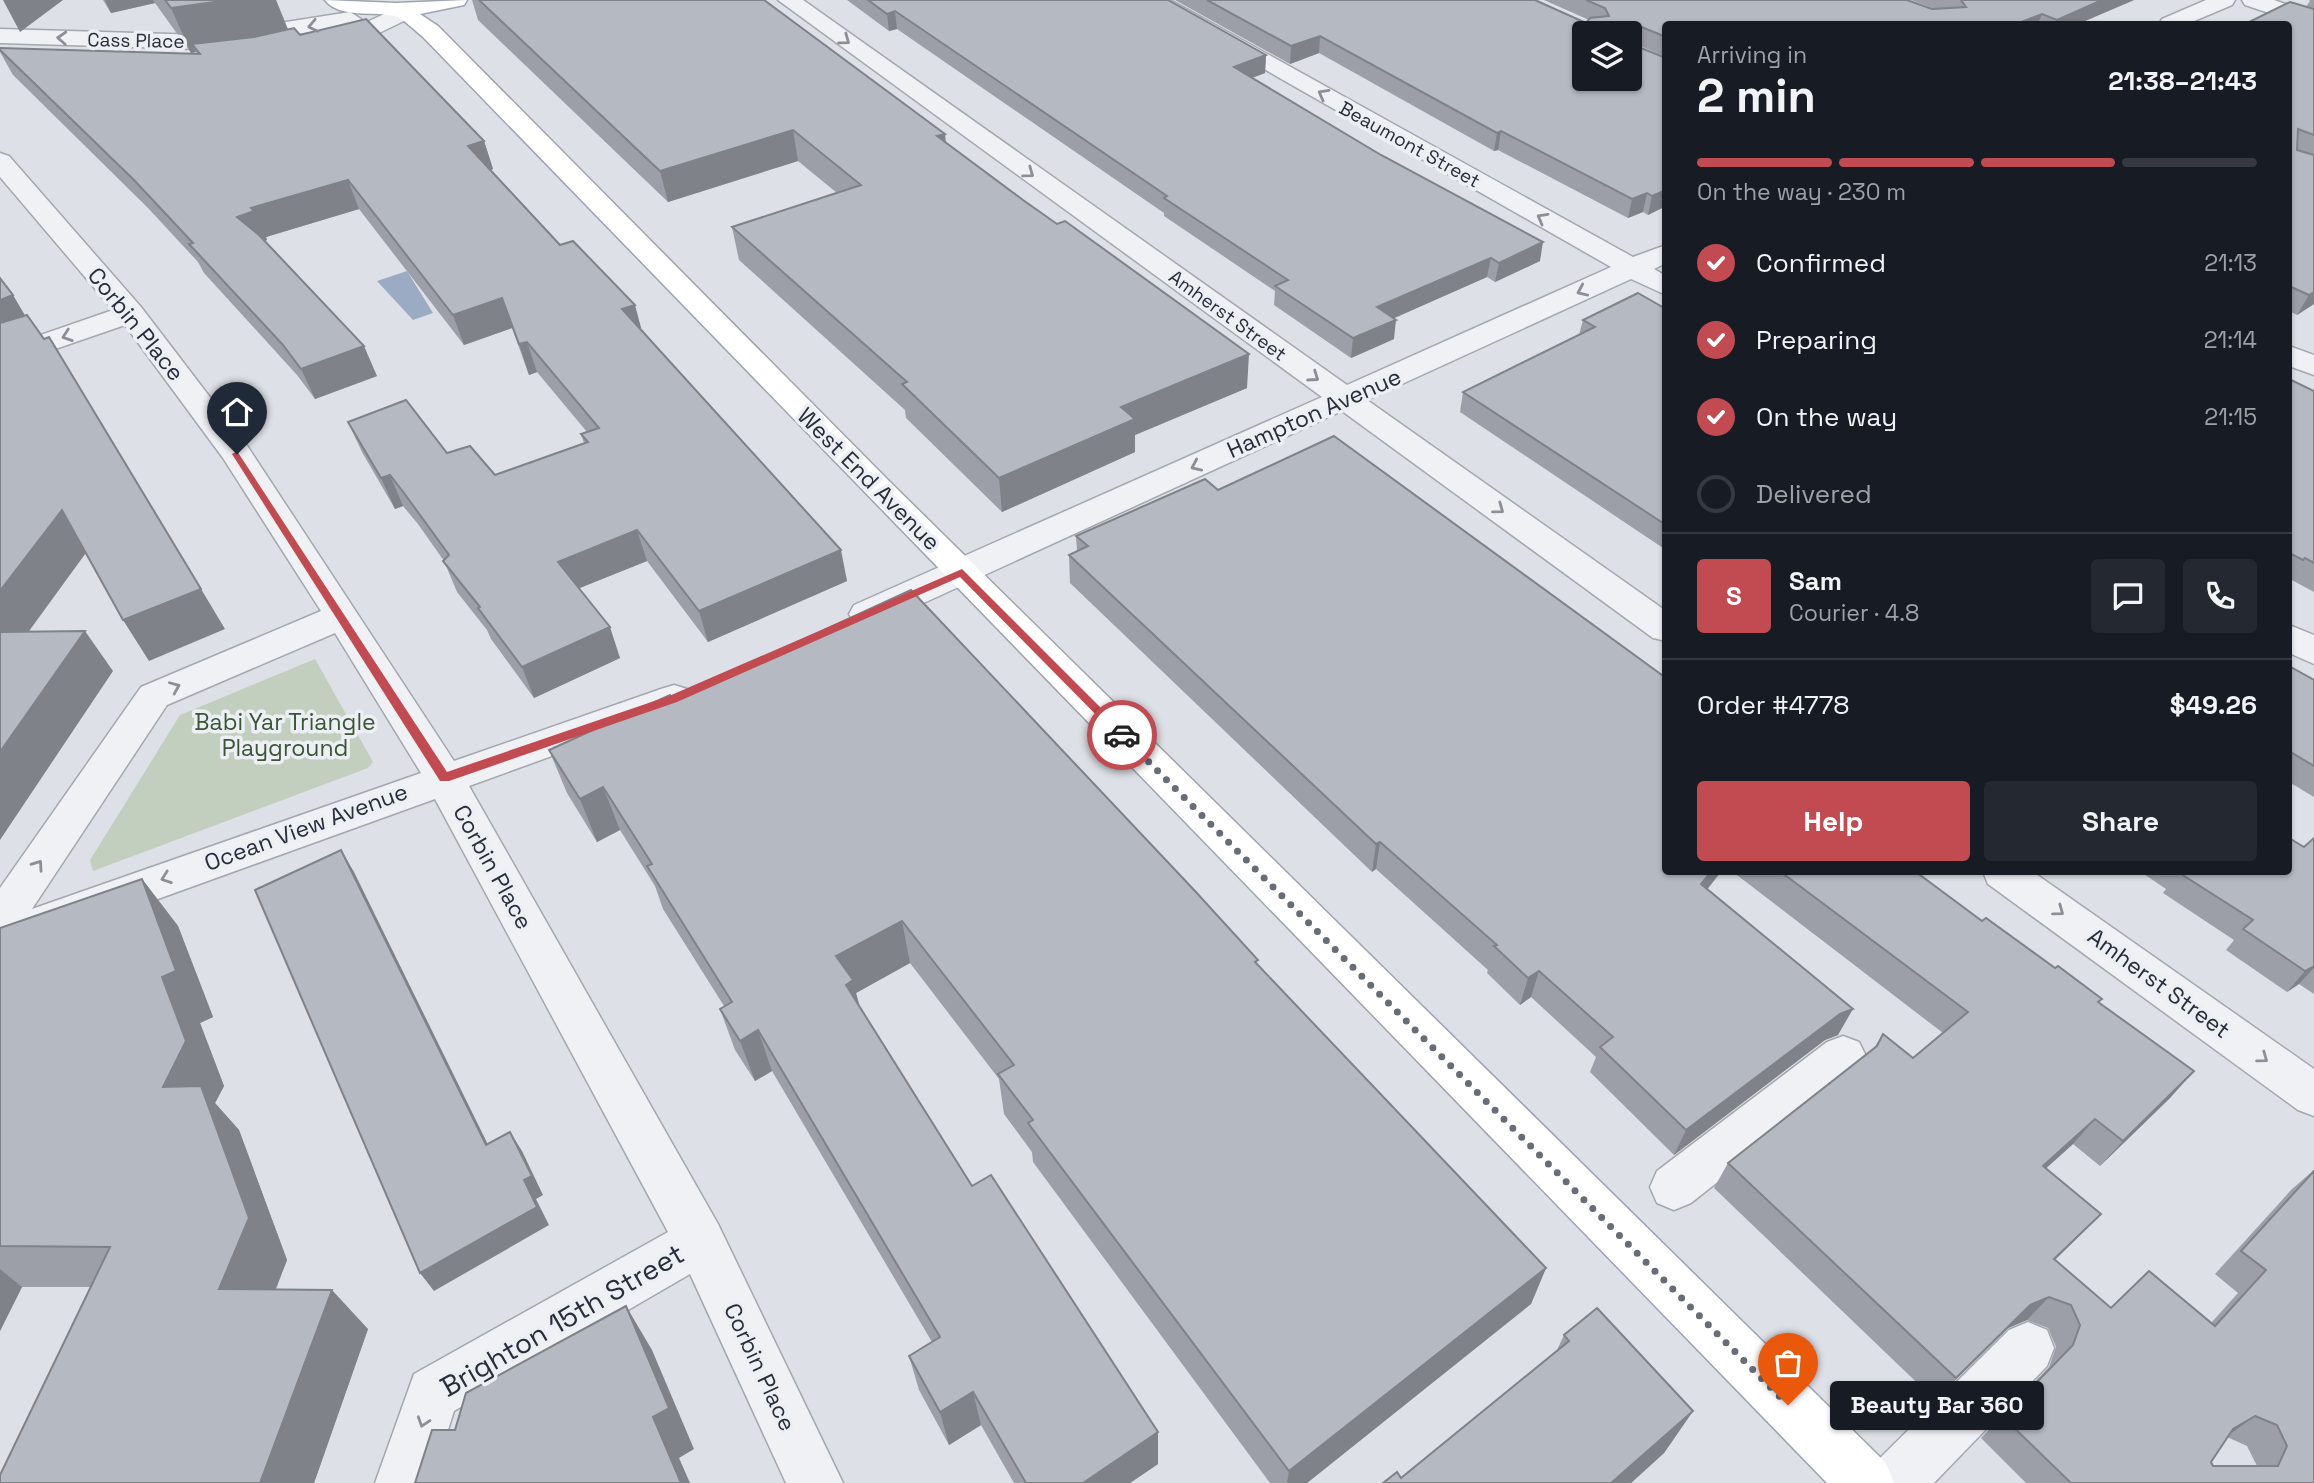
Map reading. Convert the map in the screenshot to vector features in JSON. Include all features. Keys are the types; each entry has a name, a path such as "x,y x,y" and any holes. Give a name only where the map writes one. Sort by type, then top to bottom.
{"main road":[{"path":"336,0 351,5 403,6 456,0"},
{"name":"West End Avenue","path":"403,6 1866,1483"}],"street":[{"name":"Amherst Street","path":"789,0 1662,626"},
{"name":"Beaumont Street","path":"1154,0 1662,285"},
{"path":"2176,21 2224,0"},
{"path":"2253,0 2314,21"},
{"name":"Cass Place","path":"0,36 204,41 403,6"},
{"name":"Cass Place","path":"0,56 199,61 265,54 365,32 403,6"},
{"path":"0,56 27,36"},
{"name":"Corbin Place","path":"0,161 131,313 237,454 444,778 700,1241 815,1483"},
{"name":"Hampton Avenue","path":"962,573 1662,255"},
{"path":"0,359 131,313"},
{"path":"2292,356 2314,366"},
{"path":"834,628 962,573"},
{"path":"0,922 154,696 342,616"},
{"path":"2292,639 2314,651"},
{"name":"Ocean View Avenue","path":"0,938 444,778 673,699 710,682"},
{"name":"Amherst Street","path":"2007,875 2314,1095"},
{"path":"1674,1187 1843,1056"},
{"name":"Brighton 15th Street","path":"403,1483 433,1392 700,1241"},
{"path":"1895,1483 2028,1348"}],"green space":[{"name":"Babi Yar Triangle Playground","path":"315,659 373,762 368,768 93,871 90,860 180,715"}],"water":[{"path":"407,271 433,313 413,320 377,281"}],"building":[{"path":"165,0 229,0 171,8"},
{"path":"479,0 764,0 945,134 937,136 1023,200 1057,224 1065,221 1249,354 1121,407 1135,419 999,478 902,384 907,382 732,227 861,185 793,130 660,171"},
{"path":"868,0 1168,0 1266,55 1234,67 1381,155 1543,242 1499,263 1491,258 1377,307 1396,320 1353,338 1275,286 1288,280 1164,198 1167,196 895,11 887,14"},
{"path":"1207,0 1535,0 1582,21 1572,21 1572,91 1642,91 1642,48 1662,56 1662,192 1652,196 1647,193 1632,199 1501,131 1497,133 1320,36 1291,46"},
{"path":"1586,0 1907,0 1932,9 1966,7 1961,0 2102,0 2057,20 2042,14 2024,21 1662,21 1662,35 1642,27 1642,21 1588,21 1590,18 1609,16 1605,8"},
{"path":"2290,2 2314,9 2314,135 2298,129 2297,150 2314,155 2314,292 2309,295 2292,287 2292,21 2251,21"},
{"path":"366,19 484,141 468,146 560,245 573,241 635,305 622,309 841,550 699,611 637,530 558,562 610,627 522,667 478,608 480,607 443,561 449,555 404,493 390,475 381,478 348,422 406,400 447,453 470,446 495,475 588,442 581,434 599,428 527,342 519,344 502,298 453,315 348,180 251,208 254,211 237,217 259,235 364,346 301,369 283,345 189,244 193,243 134,180 0,50 200,54 192,44 254,37 294,28 300,35"},
{"path":"0,278 13,295 0,300"},
{"path":"1638,293 1662,307 1662,522 1463,392 1595,327 1583,320"},
{"path":"27,315 44,339 49,337 201,589 123,620 62,510 0,591 0,323"},
{"path":"2292,380 2314,391 2314,563 2305,558 2303,560 2292,554"},
{"path":"1334,436 1662,675 1662,875 1708,875 1701,884 1853,1009 1840,1014 1686,1130 1600,1047 1613,1037 1539,971 1528,978 1494,946 1497,945 1380,842 1376,844 1069,555 1088,546 1076,536 1205,479 1218,490"},
{"path":"911,590 1195,891 1258,960 1255,962 1546,1268 1289,1471 1028,1123 1033,1120 998,1074 1014,1065 902,921 836,956 853,980 846,985 972,1186 991,1175 1158,1432 1083,1483 1026,1483 973,1392 940,1412 909,1356 940,1337 758,1030 740,1041 720,1009 732,1002 647,866 652,864 603,787 580,799 549,750 670,695 673,699"},
{"path":"85,631 0,752 0,632"},
{"path":"2292,668 2314,680 2314,766 2292,753"},
{"path":"2314,838 2314,966 2305,971 2243,929 2253,920 2183,875 2292,875 2292,840 2304,847"},
{"path":"341,850 486,1145 510,1132 532,1176 524,1180 537,1207 420,1273 255,890"},
{"path":"1785,875 1920,875 1982,921 1986,918 2055,968 2058,966 2102,999 2098,1002 2194,1071 2123,1141 2095,1119 2043,1166 2101,1214 2054,1259 2111,1308 2149,1271 2215,1326 2266,1270 2241,1251 2314,1171 2314,1483 2071,1483 2003,1417 2073,1345 2080,1325 2071,1305 2049,1297 2030,1305 1956,1378 1728,1163 1877,1046 1883,1034 1913,1058 1968,1012","holes":["2255,1416 2277,1425 2287,1446 2278,1466 2213,1466 2211,1462 2233,1429"]},
{"path":"142,879 176,971 162,977 186,1041 163,1087 201,1086 249,1218 219,1289 332,1290 260,1483 0,1483 0,1475 110,1247 0,1246 0,928"},
{"path":"626,1306 669,1408 653,1417 681,1483 415,1483 432,1430 455,1430 466,1393"},
{"path":"1597,1308 1693,1411 1611,1483 1383,1483 1397,1472 1401,1478 1569,1341 1564,1335"}],"way so far":[{"path":"1122,735 1788,1405"}],"place":[{"name":"Beauty Bar 360","path":"1788,1405"}],"route":[{"path":"237,454 428,749 444,778 673,699 962,573 1122,735"}]}
